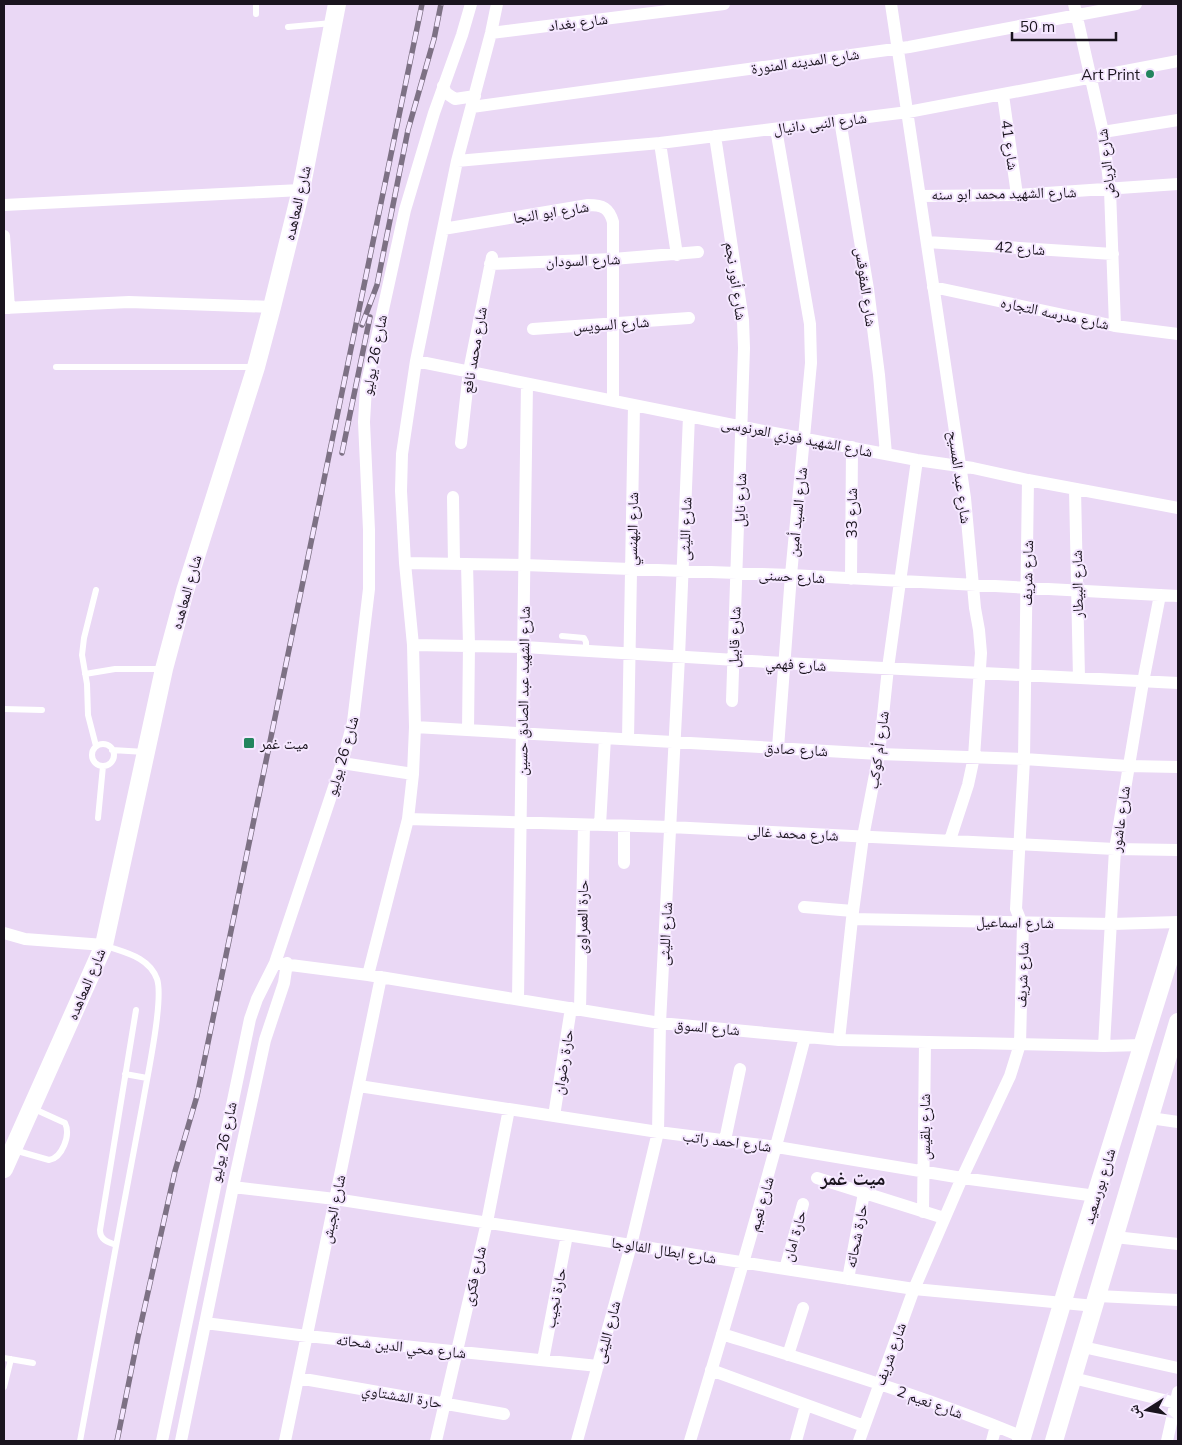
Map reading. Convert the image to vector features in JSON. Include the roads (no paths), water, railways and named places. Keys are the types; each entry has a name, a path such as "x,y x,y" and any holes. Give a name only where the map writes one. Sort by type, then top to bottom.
{"main road":[{"name":"شارع المعاهده","path":"4,1169 104,945 164,669 185,591 256,366 301,190 337,4"},
{"name":"شارع بورسعيد","path":"1022,1439 1178,930"},
{"name":"شارع بورسعيد","path":"1054,1441 1178,1026"}],"street":[{"name":"شارع 26 يوليو","path":"162,1441 245,1039 256,999 281,963 353,722 369,589 369,530 364,422 366,388 405,210 443,86 462,35 470,4"},
{"path":"368,974 408,819 413,774 413,645 405,563 401,491 402,454 416,361 443,229 458,161 492,32 497,4"},
{"name":"شارع بغداد","path":"492,32 724,4"},
{"name":"شارع عبد المسيح","path":"891,4 965,498 981,653 974,757 963,804 950,840"},
{"name":"شارع المدينه المنورة","path":"443,86 446,93 455,99 473,101 898,48 1076,9 1136,4"},
{"name":"شارع الرياض","path":"1076,9 1103,132 1110,190 1115,326"},
{"name":"شارع النبى دانيال","path":"458,161 660,143 908,112 1178,61"},
{"name":"شارع 41","path":"1003,95 1017,196"},
{"name":"شارع المقوقس","path":"840,120 870,308 879,375 886,454"},
{"path":"1103,132 1178,120"},
{"name":"شارع السيد أمين","path":"776,129 810,324 811,363 790,575 778,748"},
{"name":"شارع أنور نجم","path":"715,136 742,320 744,348 742,427"},
{"path":"660,143 677,255"},
{"name":"شارع الشهيد محمد ابو سنه","path":"920,196 1017,196 1178,184"},
{"path":"4,204 301,190"},
{"name":"شارع ابو النجا","path":"443,229 588,205 600,205 607,208 613,222 614,259"},
{"path":"4,236 6,308 129,302 272,306"},
{"name":"شارع 42","path":"927,242 1113,254"},
{"name":"شارع السودان","path":"491,260 614,259 698,252"},
{"path":"613,400 614,259"},
{"name":"شارع محمد نافع","path":"461,443 469,371 491,260"},
{"name":"شارع مدرسه التجاره","path":"933,287 1115,326 1178,334"},
{"name":"شارع السويس","path":"532,329 689,318"},
{"name":"شارع الشهيد فوزي العرنوسى","path":"416,361 742,427 1178,508"},
{"name":"شارع الشهيد عبد الصادق حسين","path":"518,999 528,384"},
{"name":"شارع البهنسي","path":"628,739 634,405"},
{"name":"شارع الليثى","path":"577,1441 631,1245 658,1132 660,1023 679,657 689,416"},
{"name":"شارع نايل","path":"737,574 742,427"},
{"name":"شارع 33","path":"851,579 852,448"},
{"name":"شارع أم كوكب","path":"839,1040 852,915 879,754 888,668 917,460"},
{"name":"شارع شريف","path":"859,1441 914,1289 962,1178 1010,1076 1020,1044 1023,923 1016,909 1024,759 1028,480"},
{"name":"شارع البيطار","path":"1075,489 1078,678"},
{"path":"453,497 469,645 468,730"},
{"name":"شارع حسنى","path":"405,563 524,565 790,575 1178,596"},
{"name":"شارع قابيل","path":"732,701 737,574"},
{"name":"شارع عاشور","path":"1104,1046 1115,849 1128,766 1160,596"},
{"name":"شارع فهمي","path":"413,645 524,647 784,663 1178,683"},
{"name":"شارع صادق","path":"414,727 879,754 1024,759 1128,766 1178,766"},
{"path":"600,825 605,738"},
{"path":"342,763 413,774"},
{"name":"شارع محمد غالى","path":"408,819 670,827 1115,849 1178,850"},
{"name":"حارة العمراوى","path":"576,1009 584,825"},
{"path":"624,826 624,863"},
{"name":"شارع اسماعيل","path":"804,907 852,915 1023,923 1112,924 1178,922"},
{"path":"4,933 25,939 104,945"},
{"name":"شارع 26 يوليو","path":"181,1441 265,1040 284,983 281,963"},
{"name":"شارع السوق","path":"281,963 368,974 660,1023 805,1037 839,1040 1104,1046 1143,1045"},
{"name":"شارع الجيش","path":"285,1441 381,977"},
{"name":"حارة رضوان","path":"554,1116 576,1009"},
{"name":"شارع نعيم","path":"690,1441 744,1263 777,1147 805,1037"},
{"name":"شارع بلقيس","path":"923,1212 925,1042"},
{"path":"726,1140 740,1069"},
{"name":"شارع احمد راتب","path":"359,1086 658,1132 777,1147 962,1178 1096,1196"},
{"name":"شارع فكرى","path":"436,1441 487,1222 509,1109"},
{"path":"1150,1118 1178,1122"},
{"path":"817,1178 944,1218"},
{"name":"شارع ابطال الفالوجا","path":"233,1187 336,1199 914,1289 1062,1304 1096,1301 1178,1300"},
{"name":"حارة شحاته","path":"848,1279 864,1193"},
{"name":"حارة امان","path":"785,1269 803,1204"},
{"name":"حارة نجيب","path":"543,1360 567,1235"},
{"path":"1115,1237 1178,1244"},
{"path":"788,1355 803,1308"},
{"name":"شارع محي الدين شحاته","path":"205,1323 307,1336 598,1366"},
{"name":"شارع نعيم 2","path":"722,1334 879,1384 996,1426 1022,1439"},
{"path":"1083,1346 1178,1368"},
{"path":"711,1370 864,1426"},
{"name":"حارة الششتاوي","path":"298,1378 504,1414"},
{"path":"1073,1378 1177,1397 1171,1440"},
{"path":"796,1441 806,1404"},
{"path":"992,1441 996,1426"}],"lane":[{"path":"256,4 256,14"},
{"path":"288,26 333,23"},
{"path":"56,367 256,366"},
{"path":"96,590 82,646 88,720 96,746"},
{"path":"562,636 584,638 586,651"},
{"path":"85,674 115,669 164,669"},
{"path":"4,709 42,710"},
{"path":"105,744 114,754 111,762 103,766 93,759 93,750 96,746 105,744"},
{"path":"112,750 147,752"},
{"path":"98,818 103,766"},
{"path":"80,1441 147,1078 160,995 158,980 154,972 142,959 104,945"},
{"path":"116,1245 104,1241 100,1230 136,1010"},
{"path":"125,1074 147,1078"},
{"path":"13,1150 49,1160 59,1154 68,1131 65,1123 32,1108"},
{"path":"4,1358 33,1363"},
{"path":"4,1387 11,1359"}],"railway":[{"path":"117,1441 175,1171 197,1096 422,4"},
{"path":"362,325 377,285 408,130 434,39 441,4"},
{"path":"342,453 370,317"}],"place":[{"name":"Art Print","path":"1150,74"},
{"name":"ميت غمر","path":"249,743"}],"district":[{"name":"ميت غمر","path":"853,1177"}]}
